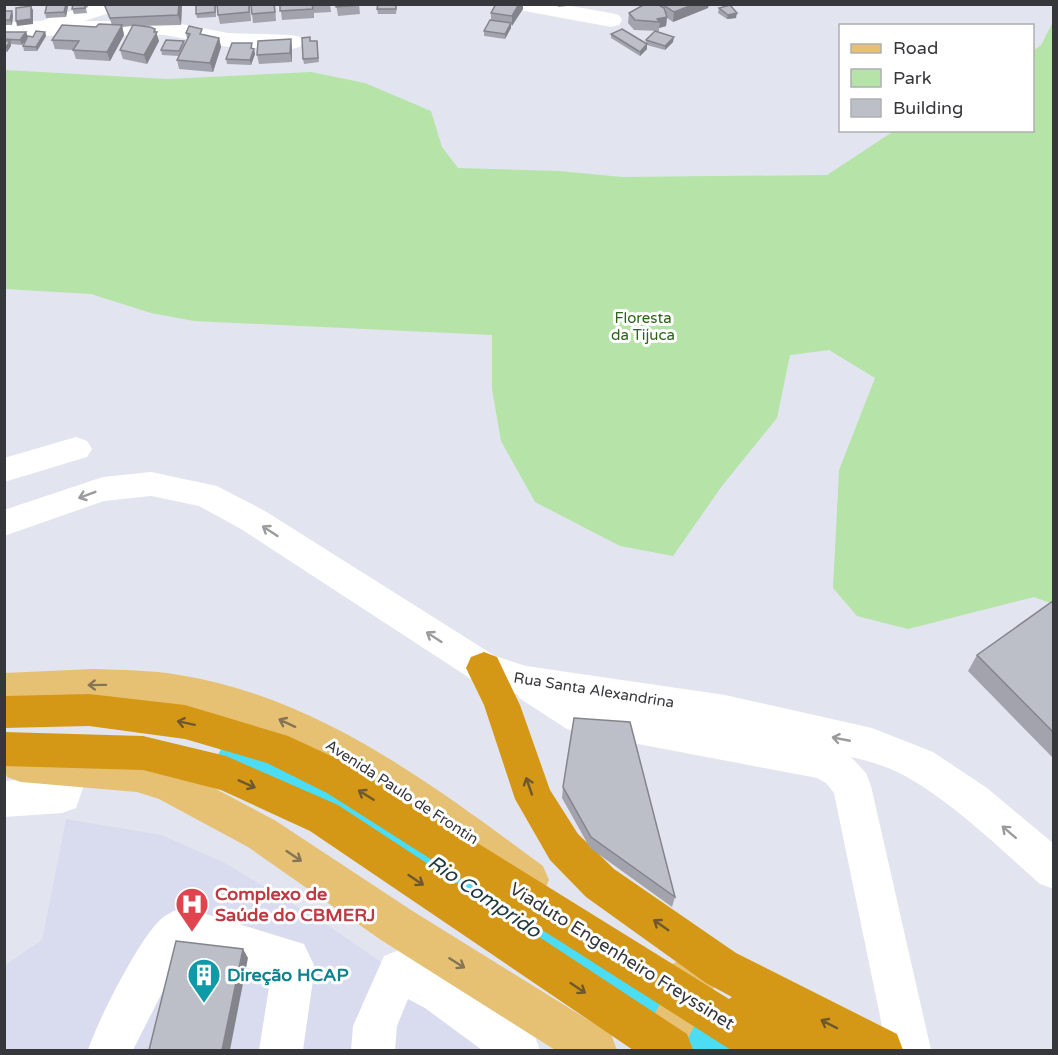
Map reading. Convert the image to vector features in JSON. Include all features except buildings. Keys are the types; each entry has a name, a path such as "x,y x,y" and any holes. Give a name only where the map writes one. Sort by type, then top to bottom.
{"highway":[{"path":"484,669 502,705 534,799 564,847 600,883 721,968 881,1050"},
{"name":"Viaduto Engenheiro Freyssinet","path":"4,712 89,710 185,722 275,747 351,785 770,1050"},
{"path":"4,749 32,748 143,753 226,774 324,818 670,1050"},
{"path":"692,987 822,1050"}],"main road":[{"name":"Avenida Paulo de Frontin","path":"4,689 102,685 182,691 278,719 339,748 447,818 602,934 692,987"},
{"path":"4,765 137,774 170,785 262,834 396,925 595,1050"},
{"path":"658,1050 692,987"}],"street":[{"path":"43,28 114,4"},
{"path":"519,4 611,20"},
{"path":"4,29 165,28 228,40 292,42"},
{"path":"4,470 76,449"},
{"name":"Rua Santa Alexandrina","path":"4,523 103,489 151,484 206,495 253,520 484,669 526,682 726,711 872,745 920,764 973,801 1053,870"},
{"path":"526,682 580,717 824,762 840,771 852,786 909,1050"},
{"path":"4,799 62,795 71,768"},
{"path":"110,1050 159,958 173,937 183,928 289,959 293,965 293,973 281,1050"},
{"path":"374,1050 375,1026 399,972 440,993 518,1050"}],"shaded area":[{"name":"Complexo de Saúde do CBMERJ","path":"66,819 161,835 225,863 330,927 510,1050 5,1050 4,966 42,940"}],"green space":[{"name":"Floresta da Tijuca","path":"1053,22 1053,604 1034,597 908,629 857,616 833,588 839,470 875,378 829,350 790,355 777,418 722,486 673,556 620,546 535,502 501,441 492,389 492,335 194,321 151,313 91,294 5,289 5,70 167,79 311,72 365,83 431,111 442,147 458,168 559,171 622,177 827,175 892,132 1034,132 1034,50 1041,45"}],"waterway":[{"name":"Rio Comprido","path":"246,757 335,798 714,1050"}],"place":[{"name":"Complexo de Saúde do CBMERJ","path":"192,933"},
{"name":"Direção HCAP","path":"204,1004"}]}
